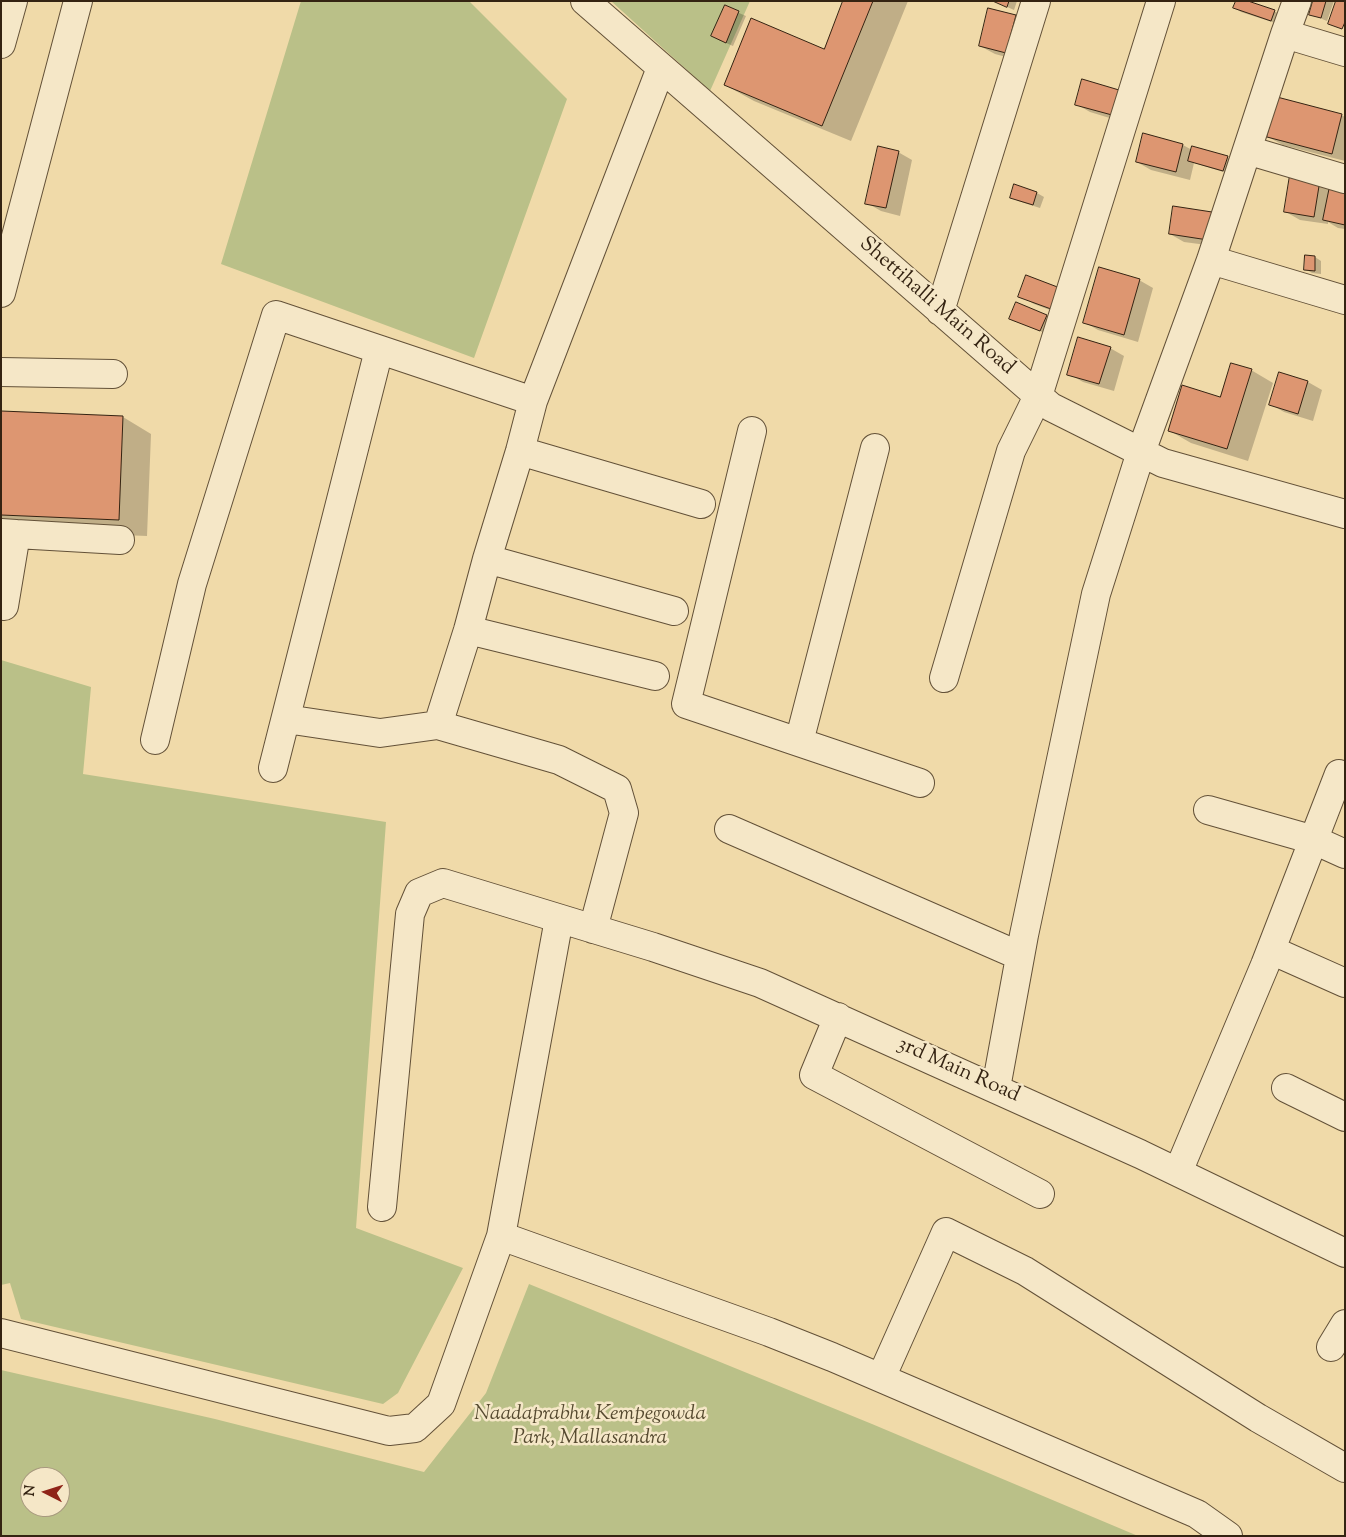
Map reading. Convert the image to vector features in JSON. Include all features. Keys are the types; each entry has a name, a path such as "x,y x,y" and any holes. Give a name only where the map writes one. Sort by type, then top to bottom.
{"street":[{"path":"1,44 13,1"},
{"path":"1,293 78,1"},
{"name":"Shettihalli Main Road","path":"585,1 1051,407 1163,463 1345,514"},
{"path":"940,311 1036,1"},
{"path":"944,678 1010,451 1038,396 1161,1"},
{"path":"996,1088 1020,956 1096,594 1142,452 1211,260 1285,34 1298,1"},
{"path":"1285,34 1345,52"},
{"path":"438,725 468,630 533,400 661,68"},
{"path":"1247,150 1345,179"},
{"path":"1211,260 1345,300"},
{"path":"155,740 192,584 276,315 533,400"},
{"path":"274,768 379,350"},
{"path":"1,372 112,374"},
{"path":"752,430 686,704 920,783"},
{"path":"799,742 875,448"},
{"path":"520,450 702,504"},
{"path":"4,606 9,534 120,540"},
{"path":"487,559 674,611"},
{"path":"468,630 655,676"},
{"path":"286,719 380,733 438,725 560,760 617,789 624,813 593,930"},
{"path":"1178,1172 1271,950 1339,774"},
{"path":"1208,810 1314,840 1345,854"},
{"path":"729,829 1020,956"},
{"name":"3rd Main Road","path":"382,1206 410,914 419,893 443,884 652,947 760,983 996,1088 1345,1252"},
{"path":"1,1333 389,1431 415,1428 441,1404 501,1236 559,919"},
{"path":"1271,950 1345,983"},
{"path":"838,1017 814,1075 1040,1194"},
{"path":"1286,1088 1345,1118"},
{"path":"881,1378 946,1232 1025,1271 1258,1418 1345,1468"},
{"path":"501,1236 769,1332 881,1378 1197,1514 1228,1536"}],"green space":[{"path":"301,1 469,1 567,99 474,358 221,264"},
{"path":"611,1 750,1 710,91"},
{"path":"1,660 91,687 83,774 386,822 356,1228 463,1268 398,1393 383,1404 21,1319 10,1283 1,1285"},
{"name":"Naadaprabhu Kempegowda Park, Mallasandra","path":"529,1284 872,1424 1138,1536 1,1536 1,1370 215,1419 424,1472 486,1393"}],"building":[{"path":"843,1 873,1 822,126 724,85 751,18 824,49"},
{"path":"993,1 1009,1 1007,7"},
{"path":"1236,1 1248,1 1275,10 1271,21 1233,8"},
{"path":"1313,1 1326,1 1321,18 1309,15"},
{"path":"1336,1 1345,1 1345,22 1342,29 1328,24"},
{"path":"725,5 739,11 726,43 711,36"},
{"path":"988,8 1016,15 1006,53 979,46"},
{"path":"1082,79 1119,90 1112,115 1075,105"},
{"path":"1277,97 1342,114 1332,154 1267,137"},
{"path":"1143,133 1183,144 1176,172 1136,162"},
{"path":"878,146 899,151 886,208 865,204"},
{"path":"1192,146 1228,156 1223,171 1188,161"},
{"path":"1290,175 1320,180 1314,217 1284,212"},
{"path":"1014,184 1037,192 1033,205 1010,198"},
{"path":"1330,186 1345,189 1345,225 1323,220"},
{"path":"1173,206 1212,212 1208,240 1169,234"},
{"path":"1305,255 1315,256 1315,271 1304,270"},
{"path":"1099,267 1140,279 1124,335 1083,323"},
{"path":"1026,275 1060,288 1051,309 1018,297"},
{"path":"1016,302 1047,315 1040,331 1009,319"},
{"path":"1078,337 1111,347 1099,384 1067,375"},
{"path":"1231,363 1252,369 1227,449 1168,431 1182,385 1220,397"},
{"path":"1279,372 1308,381 1298,414 1269,405"},
{"path":"1,411 123,416 119,520 1,515"}]}
